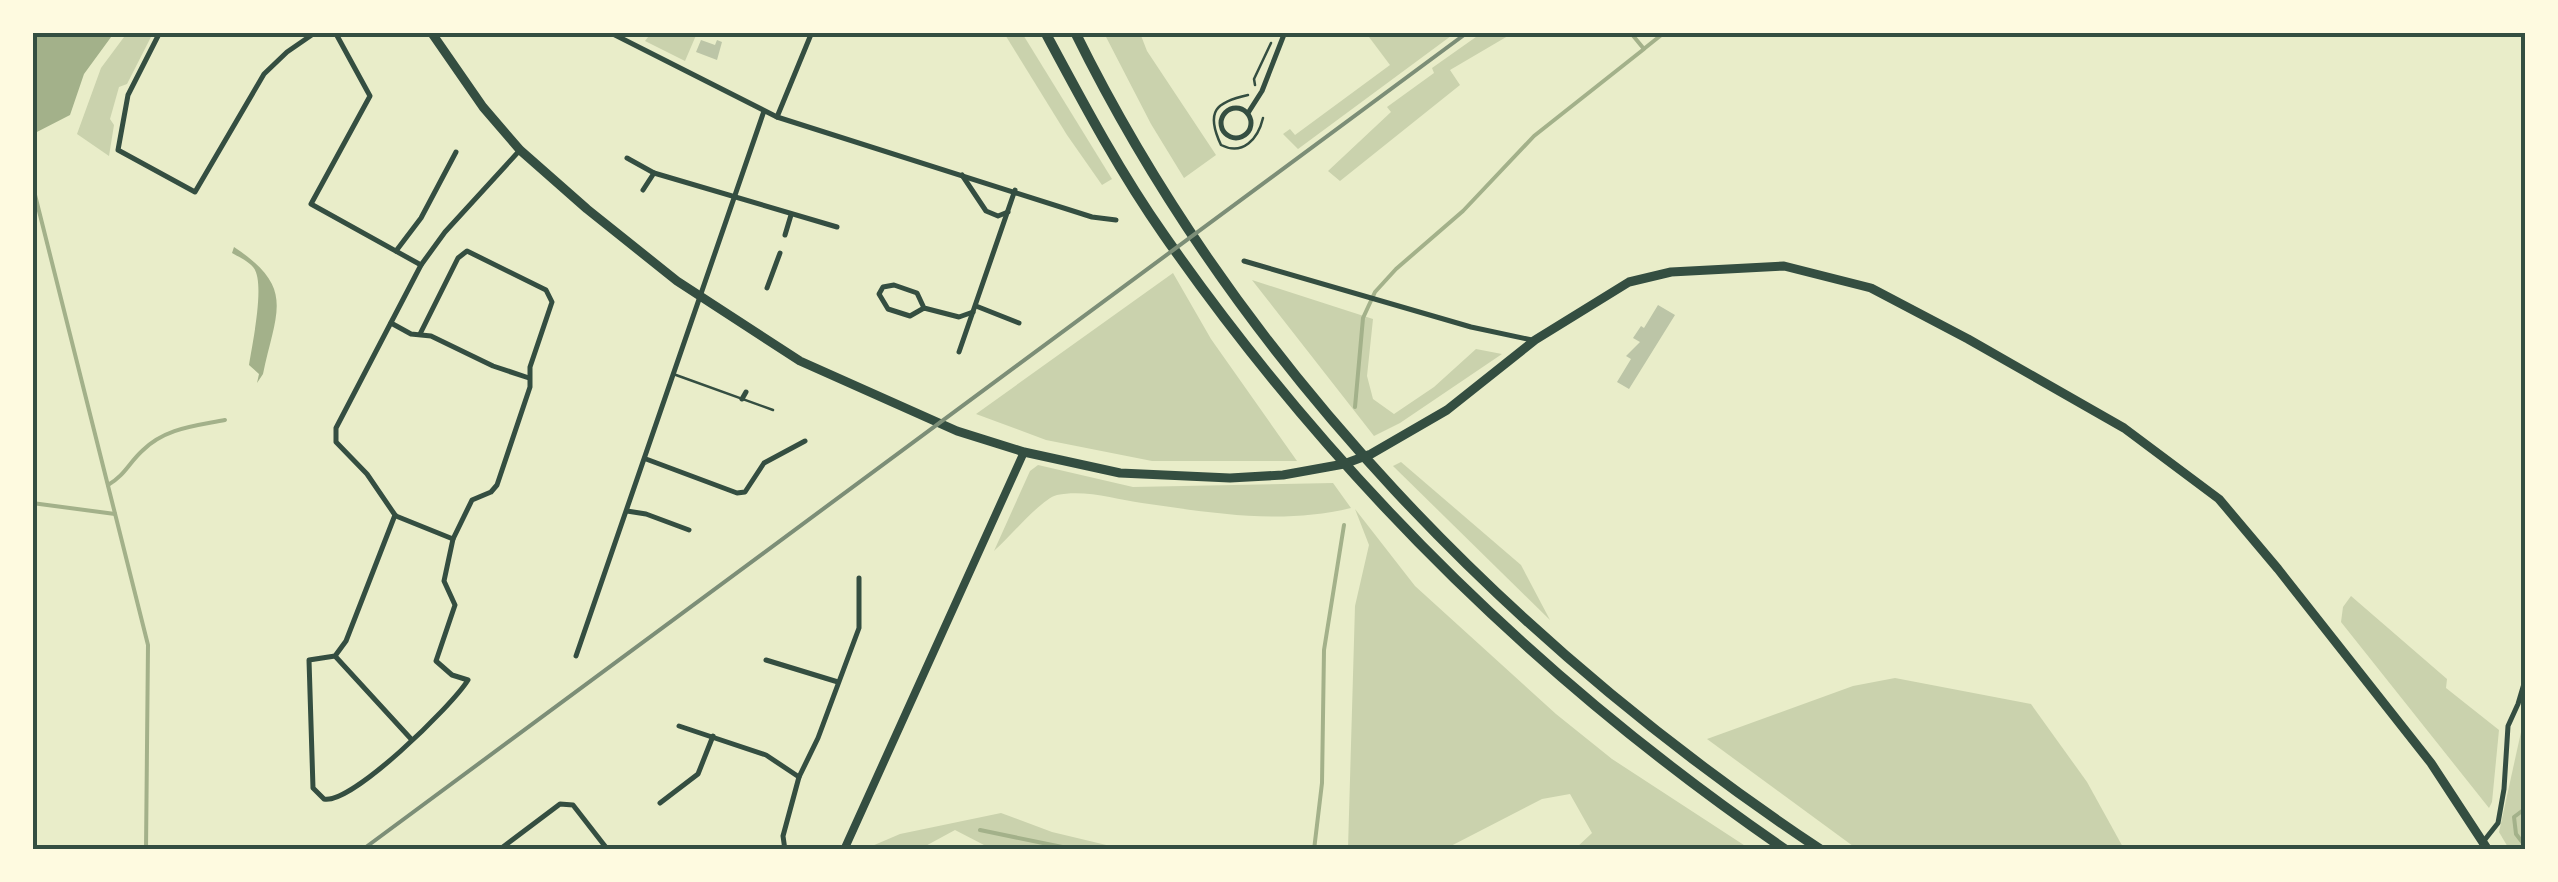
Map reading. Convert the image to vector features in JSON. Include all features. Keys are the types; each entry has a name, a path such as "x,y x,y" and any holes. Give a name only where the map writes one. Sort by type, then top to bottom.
{"highway":[{"path":"1044,32 1090,117 1163,234 1258,359 1378,502 1550,670 1668,766 1786,850"},
{"path":"1077,36 1155,173 1250,314 1323,408 1394,490 1452,551 1614,699 1680,752 1821,850"}],"main road":[{"path":"430,32 483,107 520,150 639,252 800,361 957,431 1024,452 1120,474 1230,478 1283,475 1344,464 1389,446 1448,410 1535,340 1629,282 1672,272 1784,266 1871,288 2124,428 2219,499 2431,764 2485,846"},
{"path":"844,850 1024,452"}],"street":[{"path":"160,32 123,109 118,150 195,192 264,74 286,52 316,32"},
{"path":"335,32 370,96 311,204 421,265"},
{"path":"609,32 777,117 1092,217 1116,220"},
{"path":"777,117 812,32"},
{"path":"1248,114 1240,108 1226,110 1221,118 1224,132 1237,138 1251,126 1248,114 1262,91 1285,32"},
{"path":"576,656 764,111"},
{"path":"454,538 395,516 366,474 336,442 335,434 421,265 445,232 520,150"},
{"path":"396,251 421,218 456,152"},
{"path":"627,158 654,173 838,227"},
{"path":"643,190 654,173"},
{"path":"961,174 986,211 998,216 1008,212"},
{"path":"959,352 1015,190"},
{"path":"785,235 791,215"},
{"path":"395,516 346,641 335,656 308,660 312,778 317,794 330,801 412,740 456,699 468,680 452,675 436,661 456,604 444,581 454,538 472,500 492,492 497,485 530,387 529,378 552,302 550,294 472,252 464,252 420,334"},
{"path":"767,288 780,253"},
{"path":"1244,262 1394,302 1471,328 1535,340"},
{"path":"924,308 918,293 894,284 883,287 879,294 888,309 910,316 924,308 959,317 975,309 1019,324"},
{"path":"391,324 431,336 493,366 529,378"},
{"path":"646,459 737,493 744,492 764,463 784,448 805,442"},
{"path":"627,511 689,530"},
{"path":"785,850 784,836 799,777 818,738 859,628 859,578"},
{"path":"335,656 412,740"},
{"path":"766,660 838,682"},
{"path":"2485,846 2498,824 2508,726 2526,677"},
{"path":"679,726 766,755 799,777"},
{"path":"660,803 698,774 713,736"},
{"path":"499,850 567,802 608,850"}],"lane":[{"path":"674,374 744,395 773,410"}],"shaded area":[{"path":"33,32 114,33 84,74 70,115 33,134"},
{"path":"652,32 697,33 685,61 645,41"},
{"path":"1483,32 1513,33 1450,70 1460,85 1340,181 1328,171 1391,112 1387,107 1434,73 1432,68"},
{"path":"127,33 153,33 127,84 119,87 110,119 114,125 109,156 77,134 101,68"},
{"path":"1004,33 1022,33 1112,179 1102,185"},
{"path":"1104,33 1140,33 1147,51 1216,155 1184,178"},
{"path":"1366,33 1455,33 1298,149 1283,134 1290,129 1295,135 1390,65"},
{"path":"234,247 267,275 277,302 263,374 257,383 259,374 249,365 257,314 257,274 251,265 232,253"},
{"path":"1173,273 1211,339 1297,461 1152,461 1046,440 976,414"},
{"path":"1252,280 1373,319 1367,376 1373,399 1394,414 1434,387 1476,349 1502,354 1400,423 1374,436"},
{"path":"1401,462 1521,565 1550,620 1393,466"},
{"path":"1038,465 1133,487 1333,483 1351,508 1298,516 1246,516 1067,493 1042,504 994,551 1030,471"},
{"path":"1355,509 1415,586 1556,714 1612,759 1750,849 1575,849 1592,833 1570,794 1542,799 1445,849 1348,849 1355,606 1369,545"},
{"path":"2351,596 2447,679 2446,688 2499,730 2489,808 2341,622 2343,607"},
{"path":"1895,678 2031,704 2087,782 2124,849 1857,849 1707,739 1853,686"},
{"path":"2525,714 2525,849 2509,849 2499,832"},
{"path":"1001,813 1052,832 1123,849 986,849 955,830 920,849 871,849 900,834"}],"building":[{"path":"701,40 715,45 717,40 722,42 717,60 696,52"},
{"path":"1658,305 1675,315 1629,389 1617,382 1631,359 1626,356 1640,342 1633,338"}],"waterway":[{"path":"1355,407 1363,318 1375,292 1463,211 1534,136 1644,49 1630,32"},
{"path":"1645,48 1665,32"},
{"path":"32,183 148,645 146,850"},
{"path":"108,485 160,437 225,420"},
{"path":"32,503 115,514"},
{"path":"1314,850 1322,783 1324,650 1344,525"},
{"path":"2526,808 2514,817 2516,834 2526,847"},
{"path":"980,830 1077,850"}],"railway":[{"path":"362,850 1468,32"}]}
